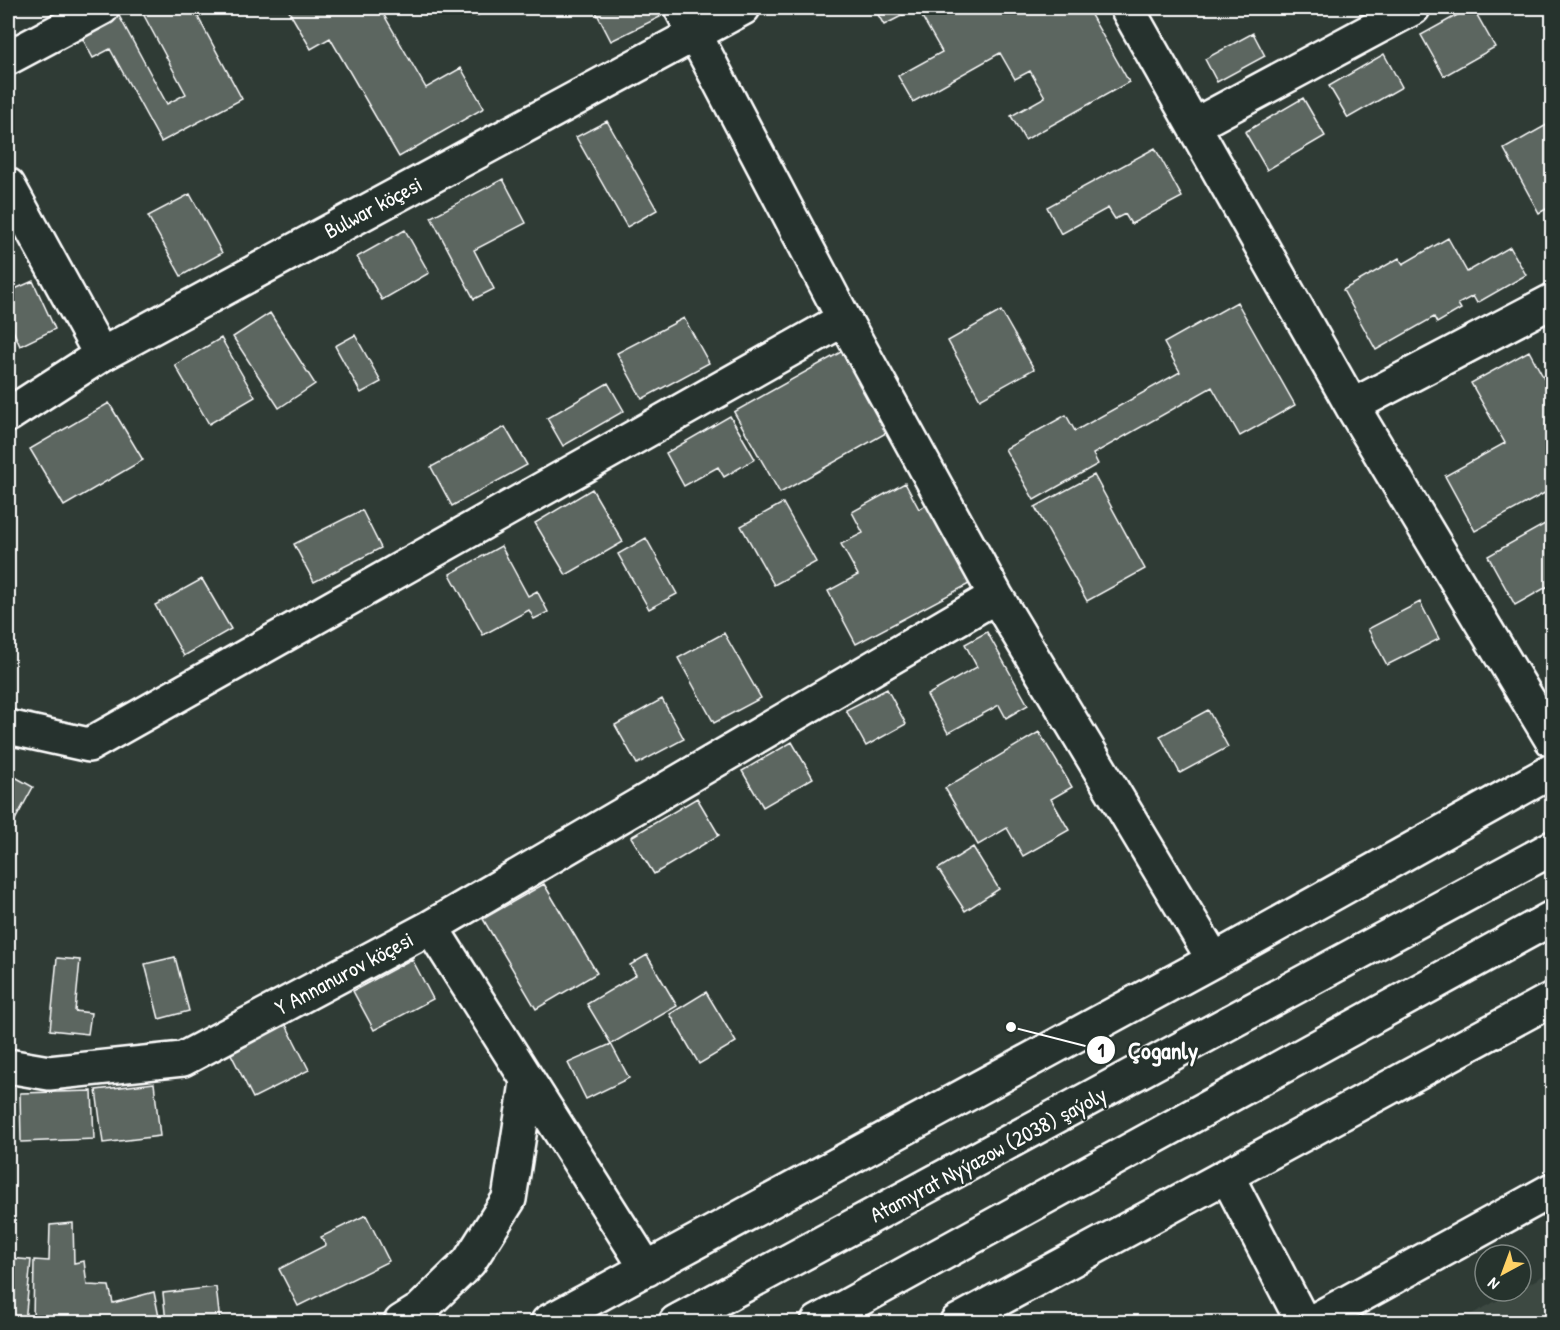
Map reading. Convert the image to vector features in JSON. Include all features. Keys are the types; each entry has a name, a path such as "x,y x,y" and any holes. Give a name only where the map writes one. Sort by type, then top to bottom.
{"street":[{"path":"8,58 102,8"},
{"name":"Bulwar köçesi","path":"8,415 101,355 688,20 743,8"},
{"path":"1127,8 1352,406 1552,740"},
{"path":"1195,125 1413,8"},
{"path":"688,20 844,319 996,596 1214,960"},
{"path":"8,185 101,355"},
{"path":"1352,406 1552,301"},
{"path":"8,727 89,746 844,319"},
{"path":"431,927 996,596"},
{"path":"548,1323 1214,960 1552,771"},
{"name":"Atamyrat Nyýazow (2038) şaýoly","path":"676,1323 1552,848"},
{"path":"818,1323 1552,918"},
{"name":"Y Annanurov köçesi","path":"8,1066 49,1073 183,1059 431,927 527,1083 647,1269"},
{"path":"957,1323 1552,999"},
{"path":"401,1323 420,1310 469,1262 509,1199 527,1083"},
{"path":"1227,1176 1303,1323"},
{"path":"1312,1323 1552,1190"}],"shaded area":[{"path":"1552,1271 1552,1322 1457,1322 1493,1303 1533,1303 1533,1281"}],"building":[{"path":"146,8 215,8 198,17 242,99 161,142 110,49 93,58 80,34 118,14 167,104 186,94 141,10"},
{"path":"287,8 397,8 384,15 426,88 461,68 484,108 399,157 330,38 311,49"},
{"path":"471,8 492,8 476,16"},
{"path":"594,8 655,8 660,17 611,41"},
{"path":"874,8 917,8 884,25"},
{"path":"917,8 1087,8 1129,82 1025,140 1011,116 1045,97 1030,71 1015,79 1000,53 913,102 898,76 942,52"},
{"path":"1473,8 1495,47 1444,76 1421,35"},
{"path":"1253,33 1265,56 1217,82 1205,59"},
{"path":"1384,54 1402,87 1348,118 1329,86"},
{"path":"1303,98 1325,136 1267,170 1245,132"},
{"path":"607,121 657,210 627,227 576,137"},
{"path":"1550,123 1552,128 1552,206 1539,213 1504,149"},
{"path":"1155,148 1182,197 1131,224 1125,214 1115,219 1108,208 1061,234 1047,207"},
{"path":"503,179 526,223 474,250 494,289 474,299 431,217"},
{"path":"190,194 222,253 181,276 148,216"},
{"path":"405,230 429,273 382,300 357,257"},
{"path":"1448,238 1467,272 1510,247 1526,275 1477,303 1473,296 1458,304 1461,309 1437,323 1434,317 1376,350 1343,290 1399,258 1403,264"},
{"path":"33,281 55,329 20,346 8,319 8,292"},
{"path":"1237,302 1295,405 1240,436 1212,387 1093,454 1098,464 1034,500 1005,449 1066,415 1075,431 1180,372 1164,343"},
{"path":"1001,311 1034,369 980,399 948,341"},
{"path":"270,313 315,384 279,408 233,337"},
{"path":"684,318 709,363 642,399 617,353"},
{"path":"355,335 381,382 361,393 335,346"},
{"path":"221,338 255,397 209,424 175,365"},
{"path":"848,348 893,429 780,493 734,412"},
{"path":"1529,351 1552,393 1552,489 1475,531 1445,476 1505,443 1471,383"},
{"path":"608,383 624,411 563,446 547,418"},
{"path":"109,403 143,460 64,506 30,449"},
{"path":"730,416 755,459 724,477 718,467 684,486 666,453"},
{"path":"505,427 527,465 452,506 431,467"},
{"path":"1094,475 1145,569 1087,601 1035,507"},
{"path":"905,483 919,509 929,504 971,583 856,644 828,591 858,575 841,544 863,533 852,512"},
{"path":"592,489 623,542 566,575 535,523"},
{"path":"783,503 816,562 774,585 741,526"},
{"path":"362,510 381,548 314,582 294,544"},
{"path":"1552,520 1552,584 1515,605 1488,556"},
{"path":"646,538 677,594 649,609 618,554"},
{"path":"501,546 528,596 537,591 548,612 534,619 529,610 483,635 450,574"},
{"path":"202,579 231,629 184,656 155,605"},
{"path":"1420,602 1439,639 1387,665 1368,629"},
{"path":"987,632 1028,705 1006,718 999,705 948,733 927,695 977,667 965,644"},
{"path":"724,633 761,698 714,723 678,658"},
{"path":"887,689 906,724 866,746 846,710"},
{"path":"662,699 684,739 637,764 615,725"},
{"path":"1208,710 1228,747 1180,773 1160,736"},
{"path":"1039,732 1072,787 1051,799 1069,830 1023,856 1007,828 978,845 945,788"},
{"path":"792,742 813,778 763,807 742,771"},
{"path":"8,773 33,787 8,833"},
{"path":"697,798 719,835 654,874 631,837"},
{"path":"973,847 999,889 965,911 938,869"},
{"path":"544,884 597,973 536,1009 483,919"},
{"path":"647,955 677,1006 611,1044 587,1004 636,975 630,965"},
{"path":"175,957 189,1011 159,1019 145,964"},
{"path":"57,958 80,960 75,1011 91,1013 88,1034 50,1030"},
{"path":"412,959 433,999 374,1030 353,991"},
{"path":"706,992 736,1042 699,1064 670,1014"},
{"path":"285,1023 309,1070 253,1098 229,1050"},
{"path":"611,1044 629,1078 586,1099 568,1063"},
{"path":"154,1083 160,1136 103,1143 96,1090"},
{"path":"92,1091 94,1139 21,1142 20,1093"},
{"path":"366,1215 389,1261 298,1306 279,1269 326,1245 321,1237"},
{"path":"73,1223 74,1263 84,1261 87,1285 109,1286 113,1303 154,1292 160,1322 33,1322 34,1260 49,1261 50,1225"},
{"path":"8,1258 31,1260 25,1322 8,1322"},
{"path":"216,1287 220,1322 166,1322 163,1293"}],"place":[{"name":"Çoganly","path":"1011,1027"}]}
